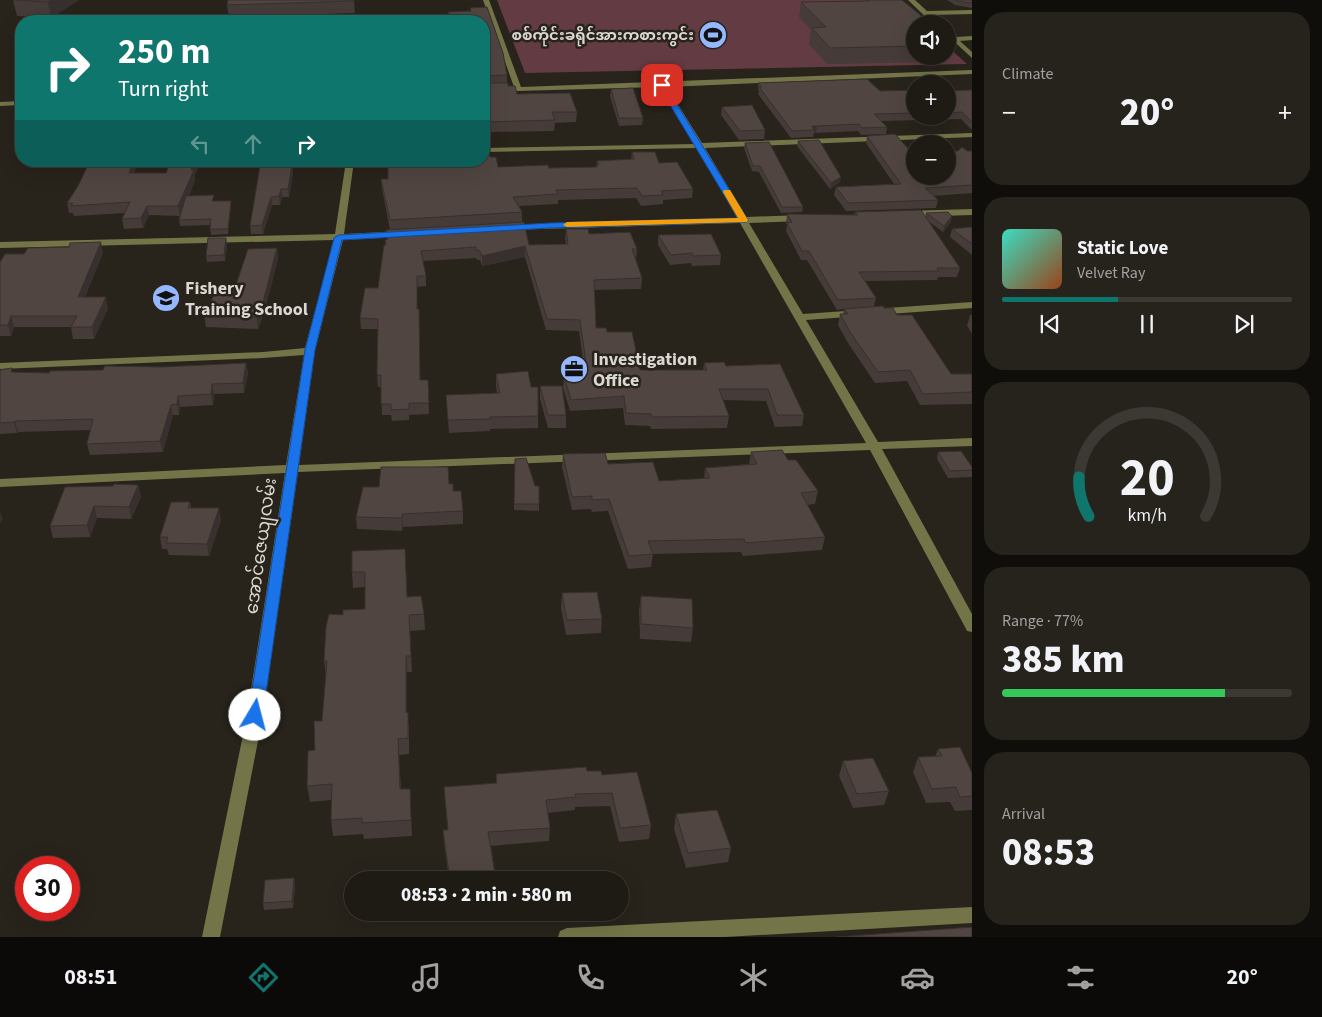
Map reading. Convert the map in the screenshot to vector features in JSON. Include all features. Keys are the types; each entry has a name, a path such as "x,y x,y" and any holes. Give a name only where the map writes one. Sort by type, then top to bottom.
{"street":[{"path":"486,0 518,89"},
{"path":"911,0 926,13 972,12"},
{"path":"956,39 972,38"},
{"path":"956,41 972,56"},
{"path":"490,90 662,85 972,72"},
{"path":"662,85 744,220 875,447 972,627"},
{"path":"0,104 15,103"},
{"path":"490,150 700,146 972,135"},
{"name":"အောင်ဇေယျလမ်း","path":"211,937 255,715 310,350 339,238 349,167"},
{"path":"898,215 972,212"},
{"path":"502,228 809,218"},
{"path":"0,245 72,242 339,238 416,233"},
{"path":"798,316 972,305"},
{"path":"0,366 263,355 310,350"},
{"path":"0,483 291,469 972,442"},
{"path":"567,937 972,915"}],"shaded area":[{"name":"စစ်ကိုင်းခရိုင်အားကစားကွင်း","path":"497,0 895,0 908,15 906,65 918,65 525,73"},
{"name":"စစ်ကိုင်းခရိုင်အားကစားကွင်း","path":"956,54 967,64 956,64"}],"building":[{"path":"13,0 51,0 48,2"},
{"path":"228,0 354,0 354,1 227,5"},
{"path":"902,0 920,15 906,15 906,46 830,48 812,28 826,27 801,2"},
{"path":"972,0 972,3 956,1"},
{"path":"487,7 490,15 449,15 448,12 471,11 470,8"},
{"path":"490,16 503,53 507,75 490,76"},
{"path":"867,79 880,91 906,90 906,113 874,114 887,127 862,128 859,124 812,126 814,130 792,131 758,83"},
{"path":"490,83 508,83 508,86 515,86 517,94 570,93 577,112 552,112 555,120 490,122"},
{"path":"633,88 643,118 619,118 611,89"},
{"path":"972,90 972,122 962,112 956,112 956,91"},
{"path":"752,105 765,130 740,131 722,107"},
{"path":"895,134 906,146 906,185 956,185 956,151 962,147 967,151 972,151 972,185 925,188 938,200 848,203 836,187 901,184 867,136"},
{"path":"819,140 841,177 831,183 798,141"},
{"path":"769,142 803,207 782,207 760,166 753,166 745,143"},
{"path":"632,152 655,152 659,163 677,162 693,189 661,191 663,195 642,196 637,188 556,190 558,194 513,197 522,212 390,220 381,179 388,179 388,167 490,167 490,157 496,157 498,167 548,165 549,168 597,167 599,165 597,161 634,159"},
{"path":"87,167 131,167 129,173 166,173 168,167 192,167 191,170 194,170 178,206 147,206 141,218 122,219 130,202 71,206 73,203 67,203"},
{"path":"260,167 292,167 288,189 281,189 279,196 271,197 262,225 250,226"},
{"path":"214,195 212,201 231,201 228,229 210,229 211,219 179,220 186,196"},
{"path":"921,210 960,268 937,268 939,271 859,272 876,298 838,300 809,251 802,251 787,223 792,222 787,214 858,215 855,212"},
{"path":"948,212 952,216 944,226 926,213"},
{"path":"524,222 529,245 568,244 566,229 588,229 589,234 630,232 637,249 632,249 642,278 594,280 596,328 606,328 607,332 632,332 640,370 707,370 704,363 724,362 726,366 780,364 804,415 777,415 768,389 719,389 729,416 652,417 651,414 626,413 624,396 571,400 564,376 587,375 580,320 547,319 525,246 482,256 479,250 476,250 476,247 421,251 426,276 417,276 420,380 428,380 429,403 409,403 409,409 391,410 391,404 381,404 381,375 377,375 378,319 360,318 365,288 378,288 384,245 386,245 385,240 388,239 386,230"},
{"path":"972,227 972,244 952,229"},
{"path":"711,234 721,255 693,256 692,253 671,255 658,235"},
{"path":"208,238 226,238 224,255 206,256"},
{"path":"101,242 78,297 106,297 92,327 71,327 77,316 11,316 8,325 0,325 0,262 5,254 24,254 28,248 69,247 70,243"},
{"path":"277,248 263,302 257,317 204,316 215,293 233,294 248,249"},
{"path":"883,306 884,308 893,308 897,315 912,315 951,374 972,374 972,392 923,394 910,370 878,372 840,314 848,314 844,309"},
{"path":"246,363 243,383 212,384 211,394 178,396 177,404 171,405 160,441 87,444 93,419 0,423 0,370 12,368 11,372 49,373 50,371 103,370 105,366 162,367"},
{"path":"528,371 531,387 538,387 538,416 448,420 446,395 500,393 496,374"},
{"path":"540,386 562,386 566,415 548,415"},
{"path":"782,450 788,460 796,460 818,491 801,493 825,537 745,543 744,539 648,541 653,554 629,556 609,499 592,500 592,496 572,497 563,454 605,453 608,464 653,462 659,481 710,478 705,468 757,464 751,452"},
{"path":"961,451 972,467 972,470 950,471 938,452"},
{"path":"526,458 535,486 539,486 539,504 514,504 515,459"},
{"path":"381,467 448,467 449,484 453,484 453,491 461,491 463,511 402,514 402,518 356,517 363,487 379,487"},
{"path":"114,484 138,485 129,507 94,506 87,525 50,526 65,487 113,486"},
{"path":"171,502 190,502 188,508 219,508 207,544 166,543 168,537 160,537"},
{"path":"405,549 407,597 421,596 424,614 409,615 411,656 406,656 408,738 398,739 400,789 410,789 411,820 362,823 362,818 331,820 332,784 307,786 308,751 315,750 314,721 322,721 327,661 324,661 326,627 329,614 343,615 343,610 365,609 365,572 352,572 352,551"},
{"path":"597,592 602,619 567,620 562,593"},
{"path":"641,596 692,599 693,628 641,624"},
{"path":"960,747 972,773 972,796 960,797 956,787 932,789 918,757 942,756 938,749"},
{"path":"873,758 889,791 857,794 843,761"},
{"path":"586,767 587,771 601,771 602,775 637,772 651,825 620,828 612,793 575,794 576,797 546,800 550,828 488,832 494,871 449,871 443,830 448,830 444,787 497,783 496,774"},
{"path":"717,810 731,848 688,853 676,814"},
{"path":"294,878 292,901 263,903 265,880"},
{"path":"972,927 972,937 836,937"}],"slow traffic":[{"path":"567,225 744,220 727,192"}],"place":[{"name":"စစ်ကိုင်းခရိုင်အားကစားကွင်း","path":"713,35"},
{"name":"Fishery Training School","path":"166,298"},
{"name":"Investigation Office","path":"574,369"}],"route":[{"path":"255,715 310,350 339,238 550,225 744,220 662,85"}]}
